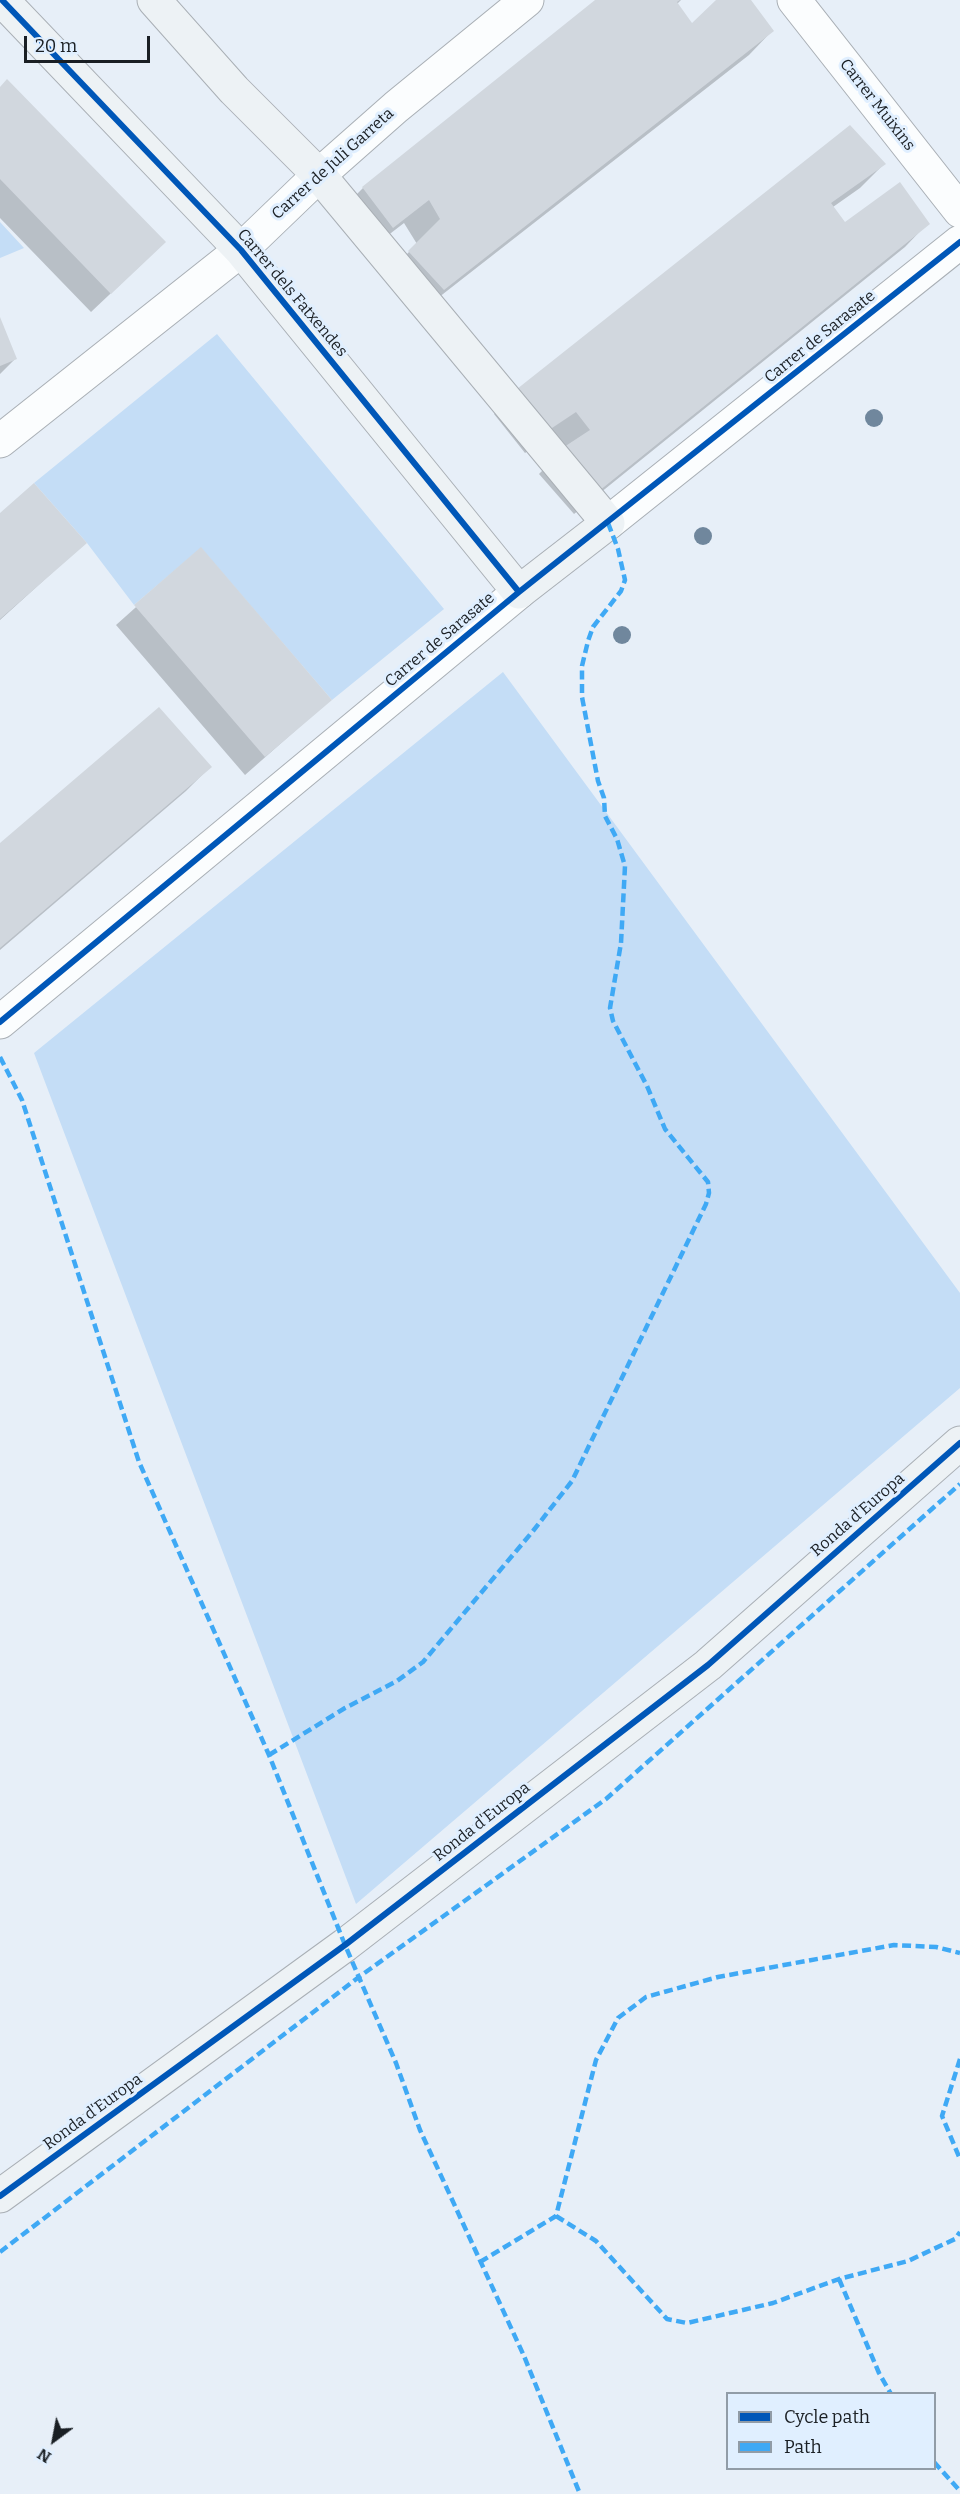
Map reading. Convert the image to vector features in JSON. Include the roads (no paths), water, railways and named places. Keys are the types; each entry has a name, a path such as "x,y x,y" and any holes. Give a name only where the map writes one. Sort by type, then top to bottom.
{"street":[{"name":"Carrer dels Fatxendes","path":"2,0 241,250 519,592"},
{"path":"154,0 234,90 319,175 608,523"},
{"name":"Carrer de Juli Garreta","path":"0,441 241,250 319,175 431,77 527,0"},
{"name":"Carrer Muixins","path":"794,0 960,211"},
{"name":"Carrer de Sarasate","path":"0,1022 519,592 960,242"},
{"name":"Ronda d'Europa","path":"0,2196 345,1945 708,1665 960,1443"}]}
